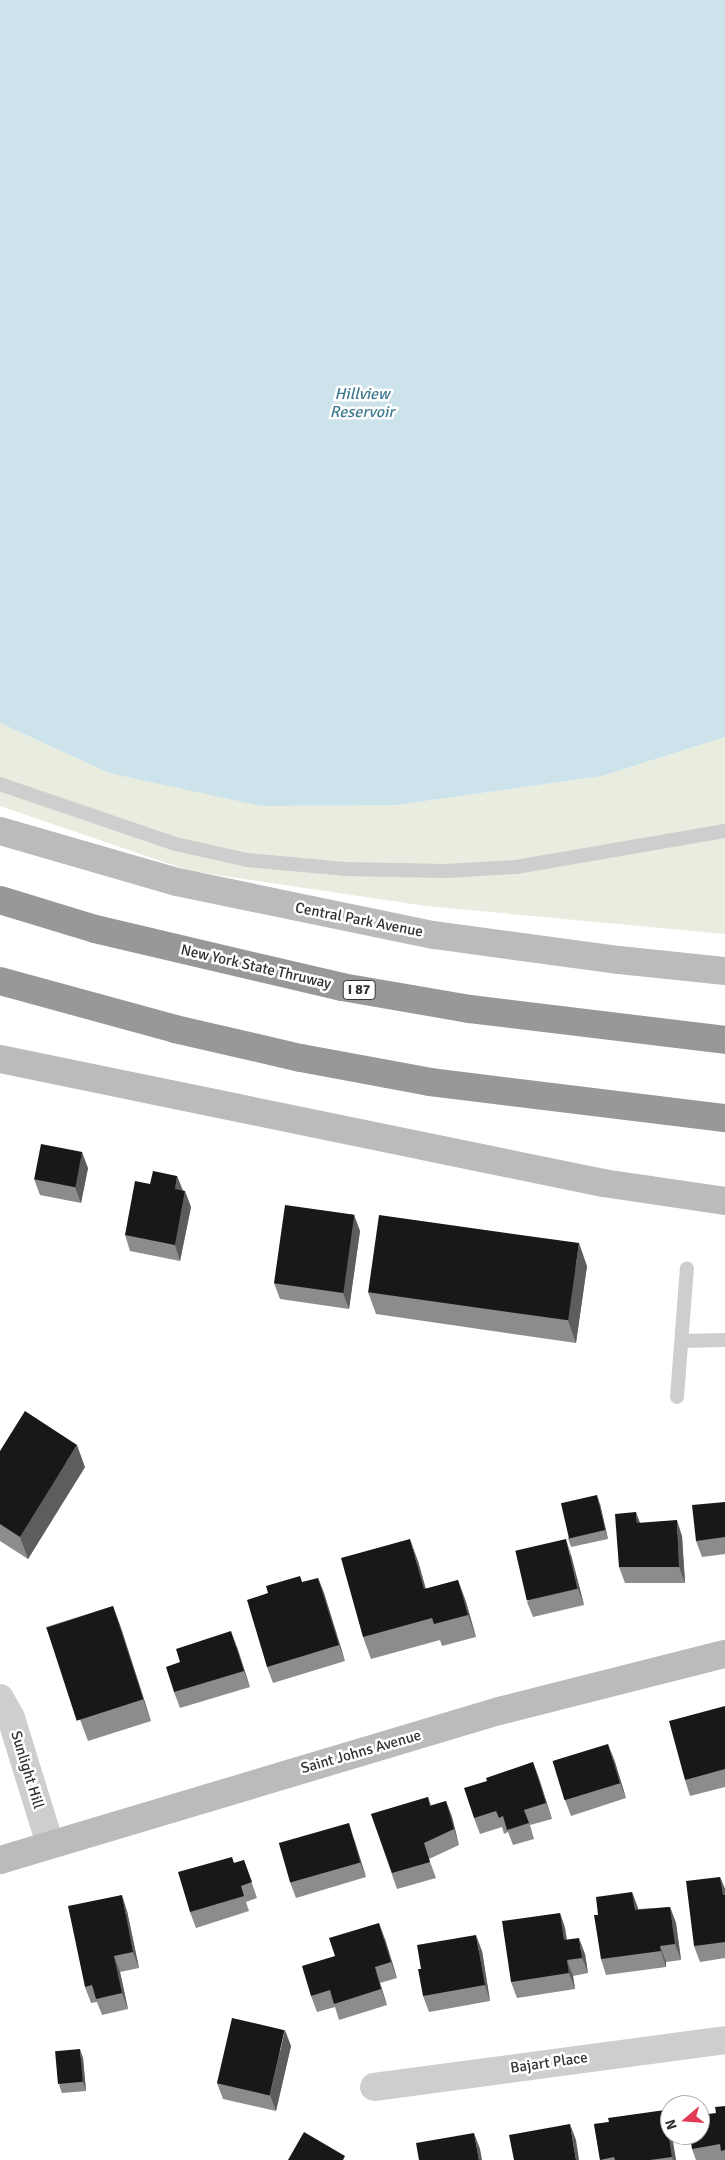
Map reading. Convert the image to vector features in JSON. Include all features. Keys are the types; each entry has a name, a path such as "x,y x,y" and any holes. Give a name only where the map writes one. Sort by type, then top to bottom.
{"highway":[{"name":"New York State Thruway","path":"0,900 95,929 342,987 470,1009 725,1040"},
{"path":"0,981 175,1029 319,1061 430,1082 725,1118"}],"main road":[{"name":"Central Park Avenue","path":"0,830 177,882 434,935 619,960 725,971"},
{"path":"0,1059 603,1183 725,1201"},
{"name":"Saint Johns Avenue","path":"0,1860 499,1711 725,1654"}],"street":[{"name":"Sunlight Hill","path":"0,1698 11,1718 50,1844"},
{"name":"Bajart Place","path":"374,2087 725,2040"}],"lane":[{"path":"0,784 175,844 246,860 346,869 446,871 516,867 599,855 725,831"},
{"path":"677,1396 687,1268"},
{"path":"682,1341 725,1340"}],"shaded area":[{"path":"0,723 109,773 397,805 602,776 725,737 725,934 426,906 190,871 0,806"}],"water":[{"name":"Hillview Reservoir","path":"0,0 725,0 725,737 602,776 397,805 262,806 109,773 0,723"}],"building":[{"path":"41,1144 82,1152 75,1187 34,1179"},
{"path":"153,1171 177,1176 175,1189 185,1191 175,1245 125,1235 135,1181 150,1184"},
{"path":"285,1205 354,1215 343,1293 274,1283"},
{"path":"379,1215 579,1243 568,1320 368,1292"},
{"path":"25,1411 77,1445 20,1537 0,1524 0,1451"},
{"path":"597,1495 605,1530 569,1538 561,1503"},
{"path":"725,1502 725,1537 696,1541 692,1505"},
{"path":"636,1512 637,1523 677,1520 679,1567 619,1567 615,1514"},
{"path":"410,1539 424,1589 458,1580 468,1615 434,1624 432,1618 363,1637 341,1558"},
{"path":"566,1539 577,1589 527,1600 515,1551"},
{"path":"300,1576 302,1582 318,1578 339,1645 267,1667 247,1600 268,1593 266,1586"},
{"path":"113,1606 143,1699 77,1721 46,1628"},
{"path":"231,1631 244,1671 174,1692 166,1667 180,1662 176,1649"},
{"path":"725,1706 725,1769 685,1780 669,1721"},
{"path":"608,1744 620,1783 565,1800 553,1761"},
{"path":"533,1762 546,1803 524,1810 529,1823 507,1830 503,1816 499,1818 496,1811 474,1818 464,1788 487,1781 486,1778"},
{"path":"428,1797 430,1806 446,1801 454,1829 424,1843 430,1862 392,1873 371,1814"},
{"path":"349,1823 360,1862 290,1883 279,1843"},
{"path":"232,1857 234,1863 244,1860 252,1882 241,1886 244,1896 190,1912 178,1872"},
{"path":"720,1877 723,1895 725,1895 725,1942 694,1946 686,1881"},
{"path":"632,1892 635,1910 670,1907 675,1944 660,1946 661,1951 601,1959 594,1915 598,1915 596,1897"},
{"path":"122,1895 133,1952 114,1956 122,1993 96,1999 92,1985 85,1987 68,1906"},
{"path":"560,1913 564,1940 579,1938 582,1958 567,1960 569,1973 511,1982 502,1921"},
{"path":"379,1923 391,1962 375,1967 381,1989 334,2004 330,1990 311,1996 302,1966 335,1956 329,1938"},
{"path":"476,1935 485,1985 423,1996 418,1969 421,1969 417,1945"},
{"path":"232,2018 285,2030 270,2095 217,2083"},
{"path":"80,2049 83,2082 58,2084 55,2051"},
{"path":"725,2106 725,2150 721,2151 720,2144 692,2149 691,2145 710,2145 710,2114 716,2113 715,2107"},
{"path":"660,2111 660,2145 670,2145 672,2157 650,2160 615,2160 614,2157 600,2160 594,2124 609,2122 608,2118"},
{"path":"570,2124 576,2160 514,2160 509,2135"},
{"path":"304,2132 345,2156 343,2160 288,2160"},
{"path":"474,2133 479,2160 419,2160 416,2143"}]}
